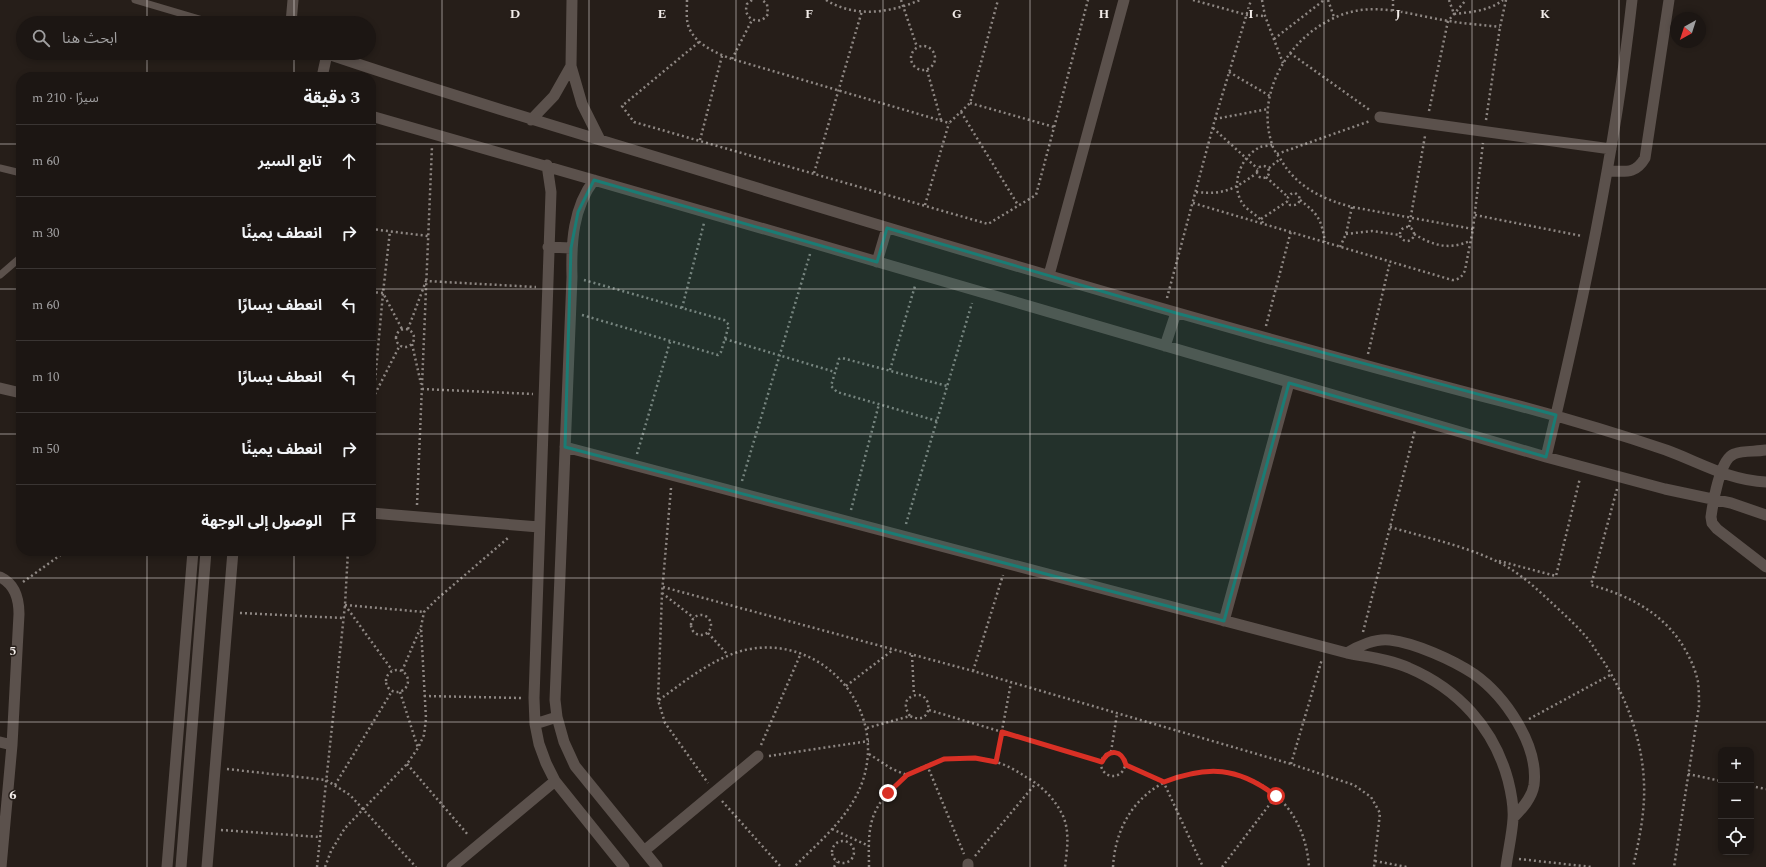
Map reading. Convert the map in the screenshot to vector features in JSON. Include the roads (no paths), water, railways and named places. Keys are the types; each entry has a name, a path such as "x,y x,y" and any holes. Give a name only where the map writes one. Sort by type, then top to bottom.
{"street":[{"path":"292,16 293,0"},
{"path":"572,0 571,66 582,104 600,140"},
{"path":"1049,275 1124,0"},
{"path":"1546,457 1595,238 1611,149 1632,0"},
{"path":"1607,171 1636,170 1648,152 1669,0"},
{"path":"323,72 325,60"},
{"path":"347,60 531,120 887,228 1176,313 1556,416 1667,451 1721,472 1744,479 1766,482"},
{"path":"531,120 554,96 571,66"},
{"path":"376,117 813,242 1546,457 1665,489 1715,499 1748,508 1766,515"},
{"path":"1380,117 1611,149"},
{"path":"547,165 551,192 546,287 534,698 535,724 546,763 555,781 624,867"},
{"path":"594,180 587,190 579,207 572,248 555,700 557,716 564,742 574,766 657,867"},
{"path":"877,262 887,228"},
{"path":"548,247 572,248"},
{"path":"1165,346 1176,313"},
{"path":"1224,621 1290,383"},
{"path":"0,388 16,392"},
{"path":"565,447 1325,648 1381,659 1408,667 1433,679 1456,696 1475,716 1491,738 1503,763 1511,790 1513,818 1506,862"},
{"path":"1766,450 1735,453 1729,456 1721,472 1711,517 1712,523 1717,529 1766,567"},
{"path":"376,514 539,527"},
{"path":"167,867 193,556"},
{"path":"181,867 206,556"},
{"path":"207,867 233,556"},
{"path":"0,576 14,588 19,601 12,745 1,867"},
{"path":"1347,653 1359,645 1388,639 1411,645 1455,663 1474,675 1492,690 1506,707 1518,726 1530,749 1534,766 1534,786 1526,805 1513,818"},
{"path":"535,724 557,716"},
{"path":"0,742 12,745"},
{"path":"644,851 756,757"},
{"path":"452,867 555,781"}],"lane":[{"path":"135,0 192,16"},
{"path":"0,168 16,172"},
{"path":"0,275 16,261"}]}
